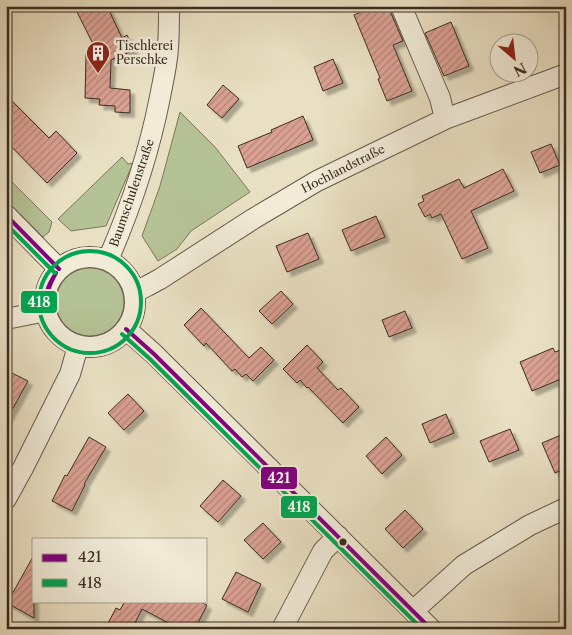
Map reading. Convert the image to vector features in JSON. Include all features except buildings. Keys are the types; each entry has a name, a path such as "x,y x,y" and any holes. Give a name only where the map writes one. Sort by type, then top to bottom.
{"street":[{"name":"Baumschulenstraße","path":"108,260 120,232 154,129 168,48 169,6"},
{"path":"401,6 440,98 445,119"},
{"name":"Hochlandstraße","path":"135,292 160,279 253,219 317,181 445,119 566,74"},
{"path":"6,215 59,269"},
{"path":"82,257 108,260 120,268 129,278 135,292 136,305 133,318 117,339 105,345 92,348 78,346 67,341 57,333 50,323 45,300 47,288 59,269 70,261 82,257"},
{"path":"6,319 46,311"},
{"path":"126,329 154,354 431,629"},
{"path":"6,499 70,374 78,346"},
{"path":"413,611 464,565 530,525 566,508"},
{"path":"282,629 324,551 338,536"}],"green space":[{"path":"180,112 215,147 250,192 191,231 177,249 158,261 142,236 160,186"},
{"path":"122,157 128,164 133,163 106,226 71,231 58,219"},
{"path":"6,176 52,222 49,232 43,237 6,200"},
{"path":"83,268 97,268 109,273 119,283 124,295 124,309 119,321 109,331 97,336 83,336 71,331 61,321 56,309 56,295 61,283 71,273"}],"transit line":[{"name":"421","path":"6,215 59,269"},
{"name":"418","path":"6,224 55,273"},
{"name":"418","path":"90,251 110,254 119,259 133,273 138,282 141,302 138,322 133,331 119,345 110,350 90,353 70,350 61,345 47,331 42,322 39,302 42,282 47,273 61,259 70,254 90,251"},
{"name":"421","path":"47,311 47,291 56,273"},
{"name":"421","path":"47,311 48,291 56,273"},
{"name":"421","path":"126,329 154,354 431,629"},
{"name":"418","path":"122,334 150,359 422,629"}],"place":[{"name":"Tischlerei Perschke","path":"98,74"}]}
